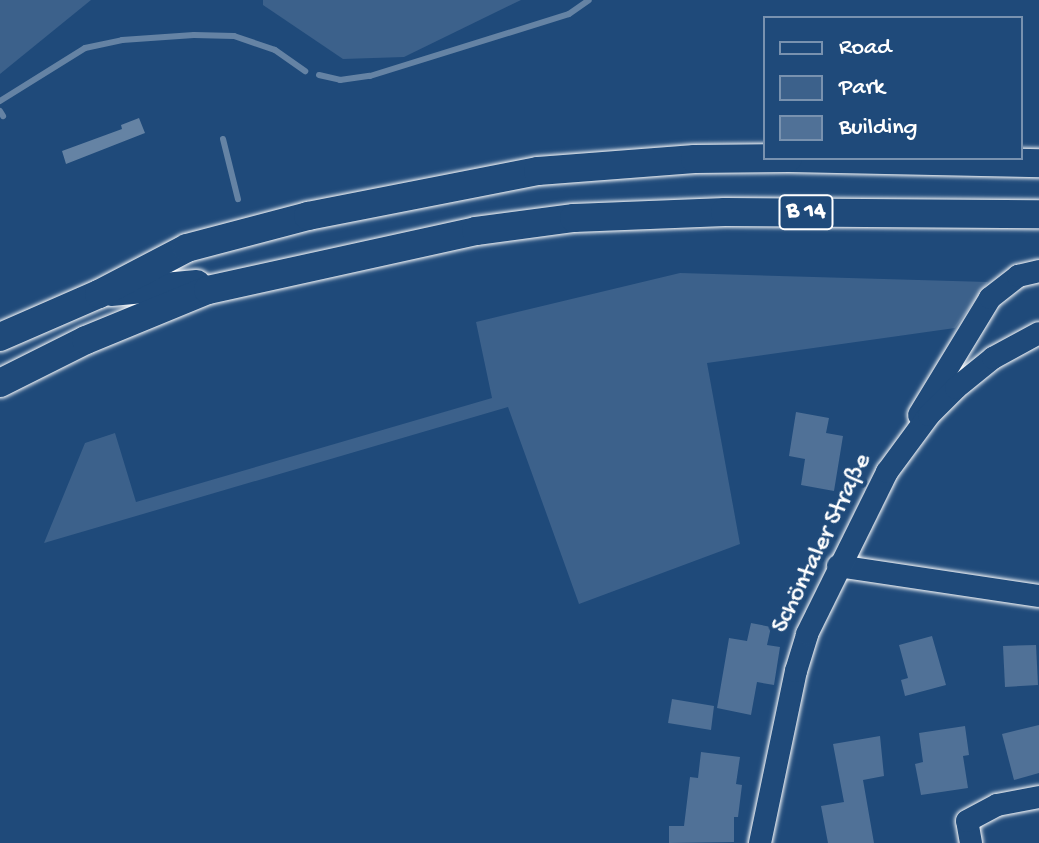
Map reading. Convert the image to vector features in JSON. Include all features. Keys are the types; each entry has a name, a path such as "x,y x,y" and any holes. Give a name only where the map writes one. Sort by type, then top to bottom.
{"main road":[{"path":"99,294 187,248 375,202 538,171 695,159 763,158"},
{"path":"890,160 1039,163"},
{"name":"B 14","path":"0,337 99,294 249,278 416,241 574,218 725,212 1039,214"},
{"path":"0,383 175,302 249,278"}],"street":[{"path":"887,472 982,308 1005,284 1039,271"},
{"name":"Schöntaler Straße","path":"760,843 800,654 838,566 887,472 921,425 956,388 993,358 1039,333"},
{"path":"838,566 1039,596"},
{"path":"971,843 967,821 997,805 1039,797"}],"green space":[{"path":"0,0 91,0 0,74"},
{"path":"263,0 521,0 404,57 343,59 263,5"},
{"path":"680,273 988,282 955,328 707,363 740,544 579,604 508,407 44,543 85,443 115,433 136,502 492,398 476,322"}],"shaded area":[{"path":"139,118 145,133 66,164 62,151 122,129 121,125"}],"building":[{"path":"796,412 829,418 826,433 843,436 834,491 801,485 805,459 789,456"},
{"path":"751,623 771,627 767,645 780,647 774,685 757,682 751,715 717,708 729,638 747,641"},
{"path":"932,636 946,685 905,696 901,680 908,678 899,645"},
{"path":"1036,645 1038,685 1005,687 1003,646"},
{"path":"672,699 714,706 711,730 668,723"},
{"path":"1039,725 1039,773 1014,780 1002,734"},
{"path":"965,726 969,755 963,756 968,788 921,795 915,764 923,762 919,733"},
{"path":"880,736 884,776 863,780 874,843 828,843 821,806 844,802 833,744"},
{"path":"701,752 740,757 736,784 742,785 738,817 734,817 734,842 669,843 669,826 684,826 690,777 698,778"}],"waterway":[{"path":"319,75 340,80 370,76 569,14 589,0"},
{"path":"0,101 85,48 122,40 194,35 234,36 275,50 305,71"},
{"path":"0,111 3,116"},
{"path":"223,139 238,199"}]}
